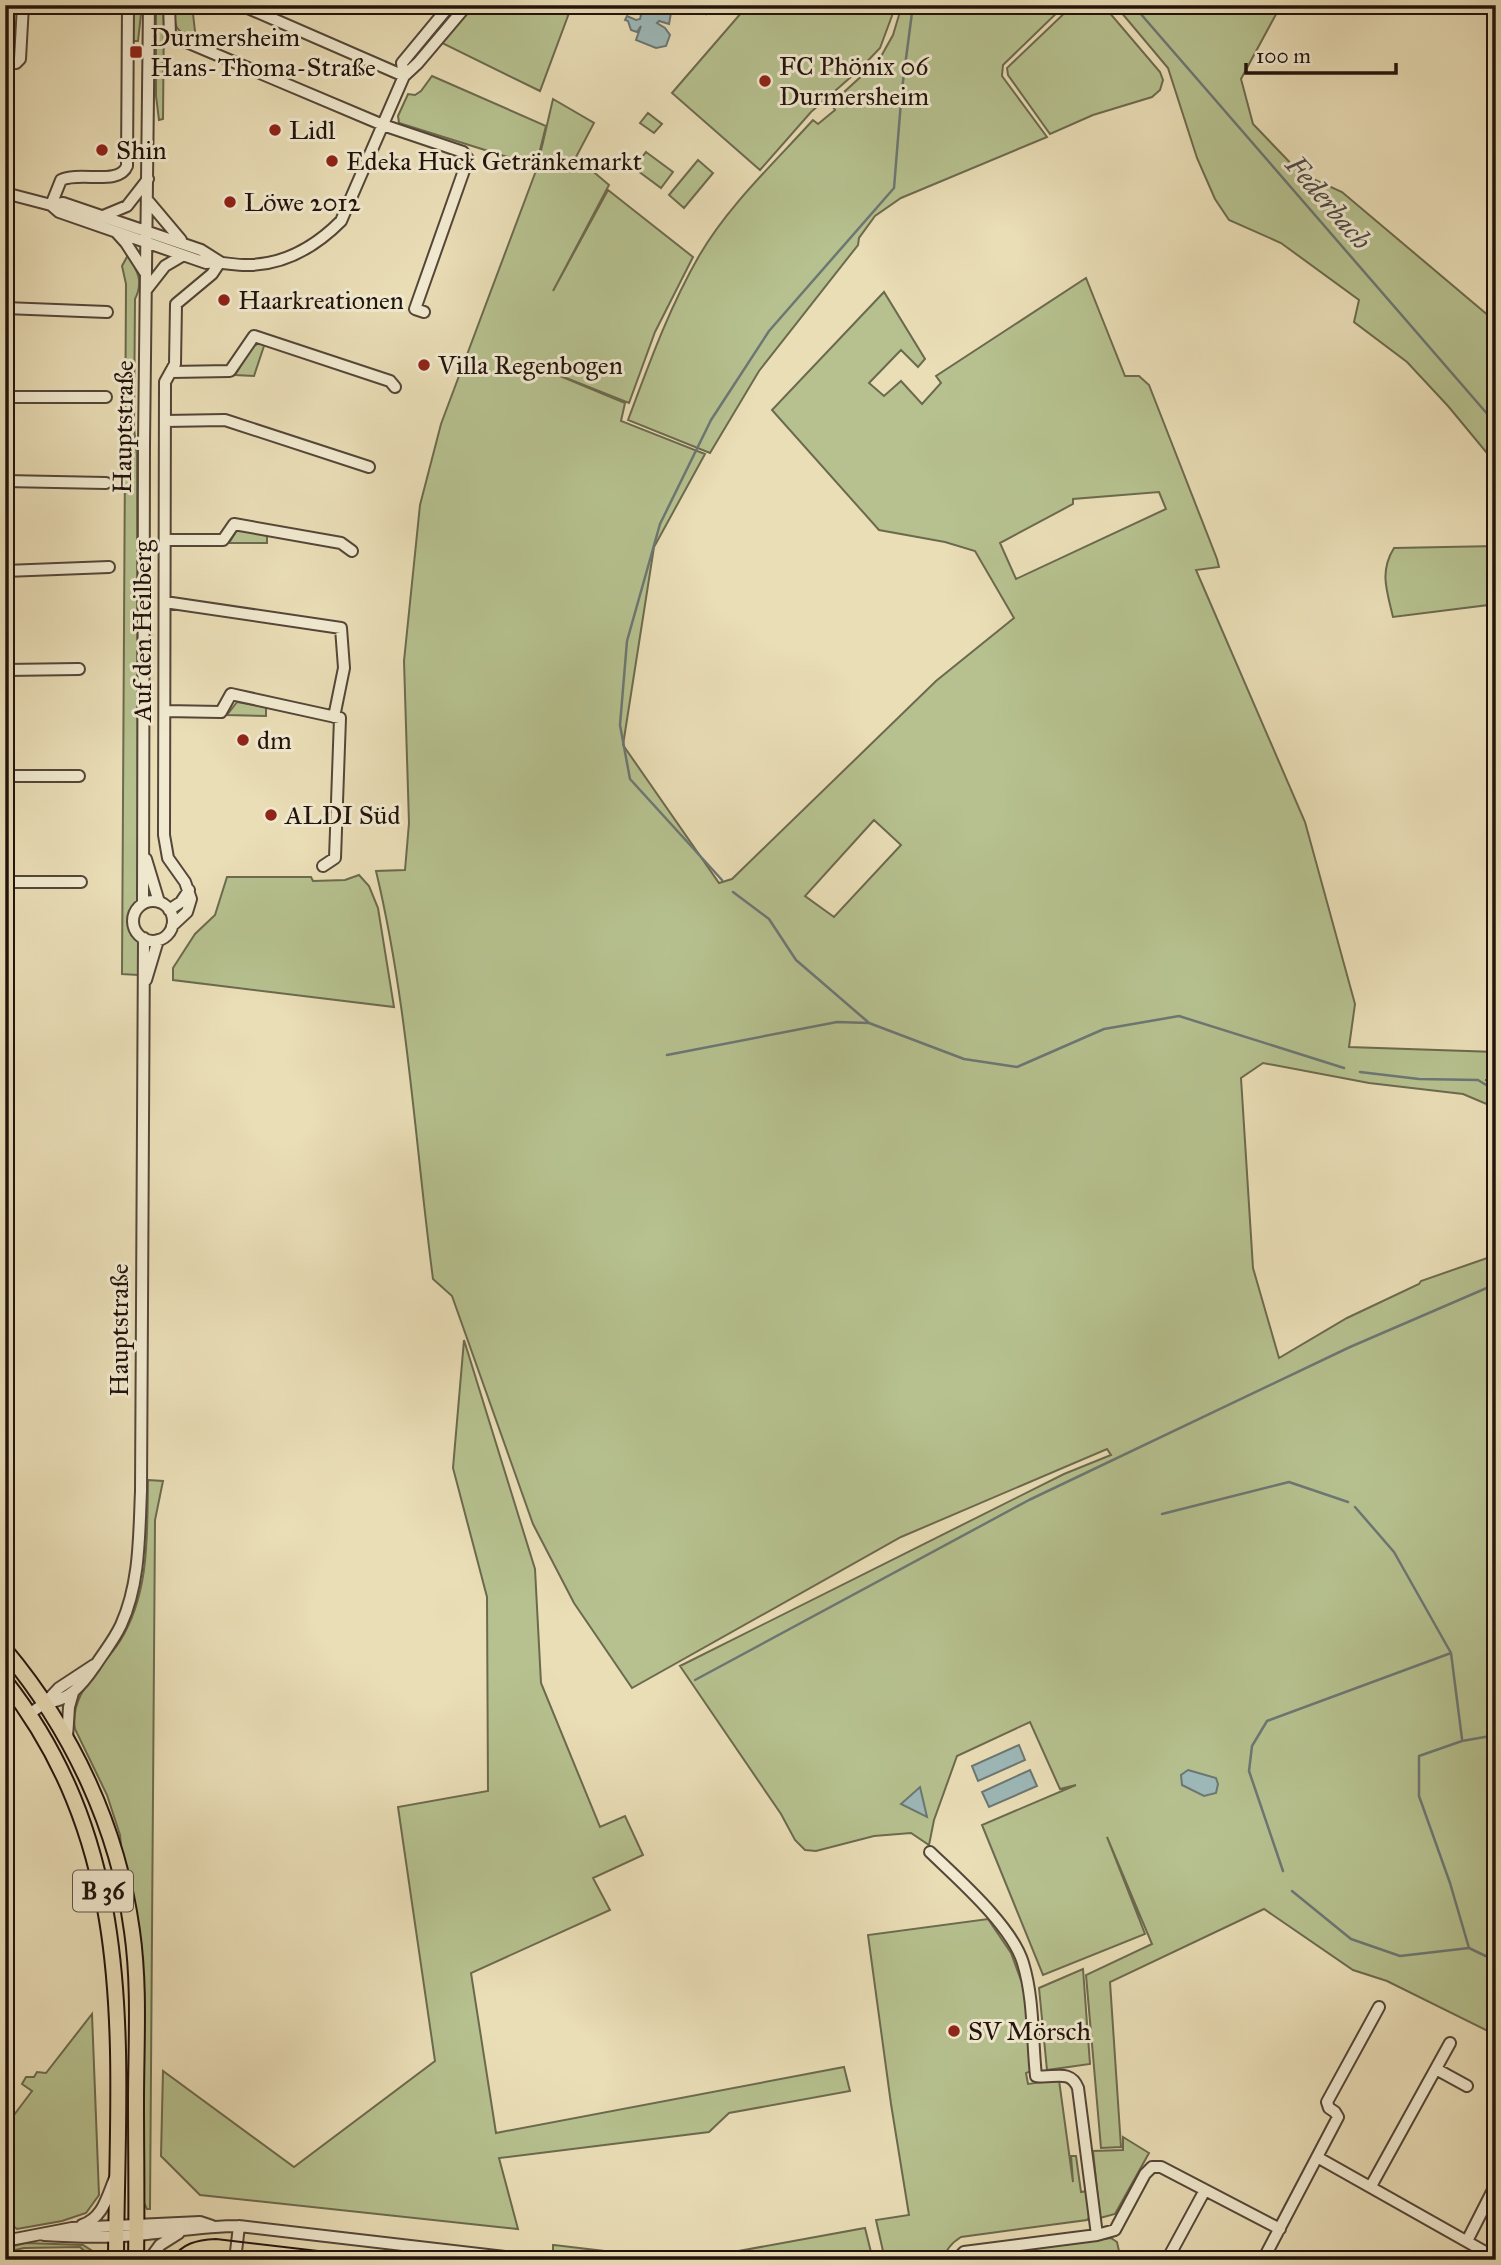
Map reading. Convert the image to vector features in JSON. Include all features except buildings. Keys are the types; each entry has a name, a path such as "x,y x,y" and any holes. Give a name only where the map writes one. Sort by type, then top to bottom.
{"main road":[{"name":"B 36","path":"5,1650 45,1703 87,1778 108,1833 132,1932 136,2005 136,2260"},
{"name":"B 36","path":"5,1681 52,1752 75,1800 97,1865 107,1912 113,1947 116,2014 116,2260"}],"street":[{"path":"5,64 16,63 20,59 23,5"},
{"path":"51,205 61,180 70,176 118,177 127,166 128,5"},
{"name":"Hauptstraße","path":"45,1703 56,1702 73,1693 96,1664 120,1626 130,1601 139,1549 144,938 135,929 133,921 134,913 143,903 149,5"},
{"path":"169,5 170,35 383,125 463,152 468,159 415,309 424,312"},
{"path":"241,5 404,76"},
{"path":"5,193 51,205 63,203 147,231 206,263 246,266 271,264 292,256 326,236 341,221 404,76 467,5"},
{"path":"404,76 402,63 445,7 456,18"},
{"path":"102,216 127,206 148,179"},
{"path":"148,200 184,250"},
{"path":"51,205 59,212 148,244 184,250"},
{"path":"115,231 147,275"},
{"path":"147,290 165,266 184,250"},
{"name":"Auf den Heilberg","path":"189,890 172,867 165,849 165,382 175,364 176,304 212,274 220,262"},
{"path":"5,308 107,312"},
{"path":"171,372 230,370 254,336 390,381 396,387"},
{"path":"5,397 106,397"},
{"path":"165,421 225,420 369,467"},
{"path":"5,481 106,483"},
{"path":"165,540 223,540 234,524 341,543 352,551"},
{"path":"5,571 109,567"},
{"path":"165,602 341,628 344,668 334,717"},
{"path":"5,670 79,669"},
{"path":"165,711 221,712 231,694 340,718 335,858 323,866"},
{"path":"5,776 79,776"},
{"name":"Hauptstraße","path":"143,850 159,902"},
{"path":"5,882 81,883"},
{"path":"169,910 181,902 189,890"},
{"path":"172,926 191,906 189,890"},
{"path":"143,903 159,902 169,910 172,926"},
{"name":"Hauptstraße","path":"144,986 158,940 168,933 172,926"},
{"path":"144,938 158,940"},
{"name":"Hauptstraße","path":"29,1714 45,1703 59,1688 96,1664"},
{"path":"67,1738 69,1706 73,1693"},
{"path":"930,1852 986,1908 1015,1944 1023,1961 1028,1985 1035,2076 1066,2075 1074,2080 1078,2088 1097,2235"},
{"path":"1264,2260 1338,2117 1327,2102 1379,2007"},
{"path":"1371,2186 1450,2043"},
{"path":"1436,2069 1467,2086"},
{"path":"1317,2157 1496,2258"},
{"path":"956,2260 964,2252 1097,2235 1115,2230 1145,2174 1152,2167 1161,2168 1280,2229"},
{"path":"15,2239 44,2235 87,2223 101,2211 117,2172"},
{"path":"1467,2241 1496,2185"},
{"path":"1167,2260 1205,2190"},
{"path":"136,2230 200,2222 215,2226"},
{"path":"149,2260 160,2245 174,2235 215,2226 239,2226 530,2260"},
{"path":"235,2260 239,2226"},
{"path":"72,2228 185,2231"},
{"path":"44,2235 86,2238 116,2231"}],"green space":[{"path":"133,5 142,5 138,41 133,41"},
{"path":"156,5 164,5 163,119 159,120 156,96"},
{"path":"175,5 192,5 196,40 177,28"},
{"path":"473,5 572,5 540,91 440,42"},
{"name":"FC Phönix 06 Durmersheim","path":"748,5 896,5 880,48 811,112 760,170 672,93"},
{"path":"902,5 1065,5 1003,65 1002,76 1047,137 901,198 875,216 859,238 858,245 759,371 710,453 628,420 669,316 699,256 752,185 813,120 818,124 835,110 831,104 879,60 893,35"},
{"path":"1073,5 1103,5 1160,72 1163,80 1160,90 1152,97 1093,115 1050,134 1008,75 1007,68"},
{"path":"1115,5 1281,5 1241,79 1253,124 1300,173 1342,192 1496,322 1496,464 1407,362 1354,322 1359,300 1281,243 1229,220 1215,199 1197,158 1168,68"},
{"path":"432,76 546,126 536,166 399,123 398,116 408,94 415,95 421,91"},
{"path":"553,99 594,123 576,157 609,185 553,291 608,190 693,257 655,332 629,403 551,372 552,360 550,372 625,403 621,421 705,454 654,547 623,745 719,883 732,879 936,681 1014,618 975,551 945,542 879,530 772,410 884,292 925,359 918,367 901,350 869,383 884,396 901,381 922,404 941,383 936,376 1086,278 1125,376 1139,376 1149,385 1217,559 1219,567 1196,570 1305,822 1355,1004 1349,1047 1496,1052 1496,1081 1485,1080 1496,1082 1496,1108 1463,1094 1369,1083 1263,1063 1241,1078 1253,1268 1279,1358 1347,1318 1421,1281 1496,1255 1496,2035 1387,1981 1353,1970 1264,1909 1110,1982 1121,2147 1101,2148 1086,1975 1152,1944 1107,1837 1145,1934 1043,1975 982,1825 1076,1785 1060,1789 1030,1722 957,1756 934,1820 929,1845 911,1833 874,1836 816,1851 805,1850 795,1840 781,1814 680,1666 1064,1474 1111,1455 1107,1449 901,1537 632,1688 574,1603 533,1524 452,1296 433,1279 396,972 376,871 405,870 409,823 404,661 420,505 441,424 537,168","holes":["1159,492 1166,509 1016,579 1000,543 1073,504 1073,499","874,820 901,845 834,917 805,896"]},
{"path":"648,113 662,124 654,133 640,123"},
{"path":"646,152 673,172 661,188 634,168"},
{"path":"698,160 713,173 684,208 669,195"},
{"path":"128,255 139,281 135,299 134,428 137,455 138,900 130,924 140,943 138,975 122,974 126,284 122,266"},
{"path":"265,343 254,376 235,375 253,346"},
{"path":"238,528 267,534 267,543 229,543"},
{"path":"1496,546 1496,604 1393,617 1386,574 1389,557 1394,548"},
{"path":"237,702 266,707 266,716 227,715"},
{"path":"359,875 369,886 378,908 394,1007 173,980 173,968 195,934 215,915 227,877 311,877 313,881 345,880"},
{"path":"464,1340 535,1569 541,1683 600,1827 625,1816 643,1855 593,1878 610,1910 471,1973 496,2133 844,2067 850,2091 729,2113 709,2132 499,2158 518,2229 200,2195 161,2156 163,2071 294,2167 435,2061 398,1807 488,1791 487,1597 453,1468"},
{"path":"148,1480 163,1481 155,1520 150,2209 147,2209 143,2201 143,2075 120,1835 107,1795 75,1729 74,1716 88,1682 120,1641 137,1603 145,1563"},
{"name":"SV Mörsch","path":"988,1919 1011,1953 1025,1991 1031,2071 1026,2073 1028,2084 1059,2080 1073,2182 1071,2156 1076,2156 1081,2192 1087,2191 1090,2216 1087,2220 961,2237 950,2247 944,2260 885,2260 876,2220 909,2215 868,1935"},
{"path":"1083,1969 1090,2064 1047,2070 1039,1988"},
{"path":"92,2014 99,2195 86,2213 62,2221 17,2229 12,2225 5,2205 5,2127 32,2091 22,2084 26,2077 34,2077 37,2072 46,2073"},
{"path":"1123,2137 1149,2153 1115,2214 1100,2218 1093,2151 1123,2150"},
{"path":"865,2228 873,2260 746,2260 736,2257 733,2252"},
{"path":"1111,2238 1117,2242 1121,2260 968,2260 975,2257"},
{"path":"26,2243 83,2245 99,2255 107,2256 108,2260 94,2260 80,2247 24,2248 5,2252 5,2248"},
{"path":"553,2245 681,2260 591,2260 553,2254"}],"water":[{"path":"634,5 650,5 662,11 669,8 669,24 659,21 657,23 670,35 666,46 656,48 636,40 641,26 637,32 631,30 625,20 627,16 640,19 641,15 634,10"},
{"path":"1019,1745 1025,1760 978,1781 972,1766"},
{"path":"1030,1770 1037,1786 989,1807 982,1792"},
{"path":"1188,1770 1216,1778 1216,1793 1204,1796 1182,1785 1181,1775"},
{"path":"920,1787 927,1817 901,1804"}],"waterway":[{"path":"703,5 706,14"},
{"path":"722,880 630,779 620,725 627,641 660,524 711,420 769,331 894,188 902,89 913,5"},
{"name":"Federbach","path":"1133,5 1496,424"},
{"path":"733,892 769,919 796,960 868,1022"},
{"path":"667,1055 837,1022 869,1023 964,1059 1017,1067 1104,1029 1179,1016 1344,1068"},
{"path":"1360,1072 1419,1079 1478,1080 1496,1091"},
{"path":"695,1680 1029,1500 1350,1347 1496,1284"},
{"path":"1162,1514 1289,1482 1348,1502"},
{"path":"1355,1507 1394,1552 1451,1653 1462,1739"},
{"path":"1283,1871 1249,1771 1252,1746 1267,1721 1451,1653"},
{"path":"1469,1948 1450,1883 1419,1796 1419,1756 1462,1741 1496,1735"},
{"path":"1292,1891 1351,1939 1400,1956 1469,1948 1496,1961"}],"tram line":[{"path":"171,2260 190,2243 216,2239 395,2260"}],"place":[{"name":"Durmersheim Hans-Thoma-Straße","path":"136,52"},
{"name":"FC Phönix 06 Durmersheim","path":"765,81"},
{"name":"Lidl","path":"275,130"},
{"name":"Shin","path":"102,150"},
{"name":"Edeka Huck Getränkemarkt","path":"332,161"},
{"name":"Löwe 2012","path":"230,202"},
{"name":"Haarkreationen","path":"224,300"},
{"name":"Villa Regenbogen","path":"424,365"},
{"name":"dm","path":"243,740"},
{"name":"ALDI Süd","path":"271,815"},
{"name":"SV Mörsch","path":"954,2031"}]}
